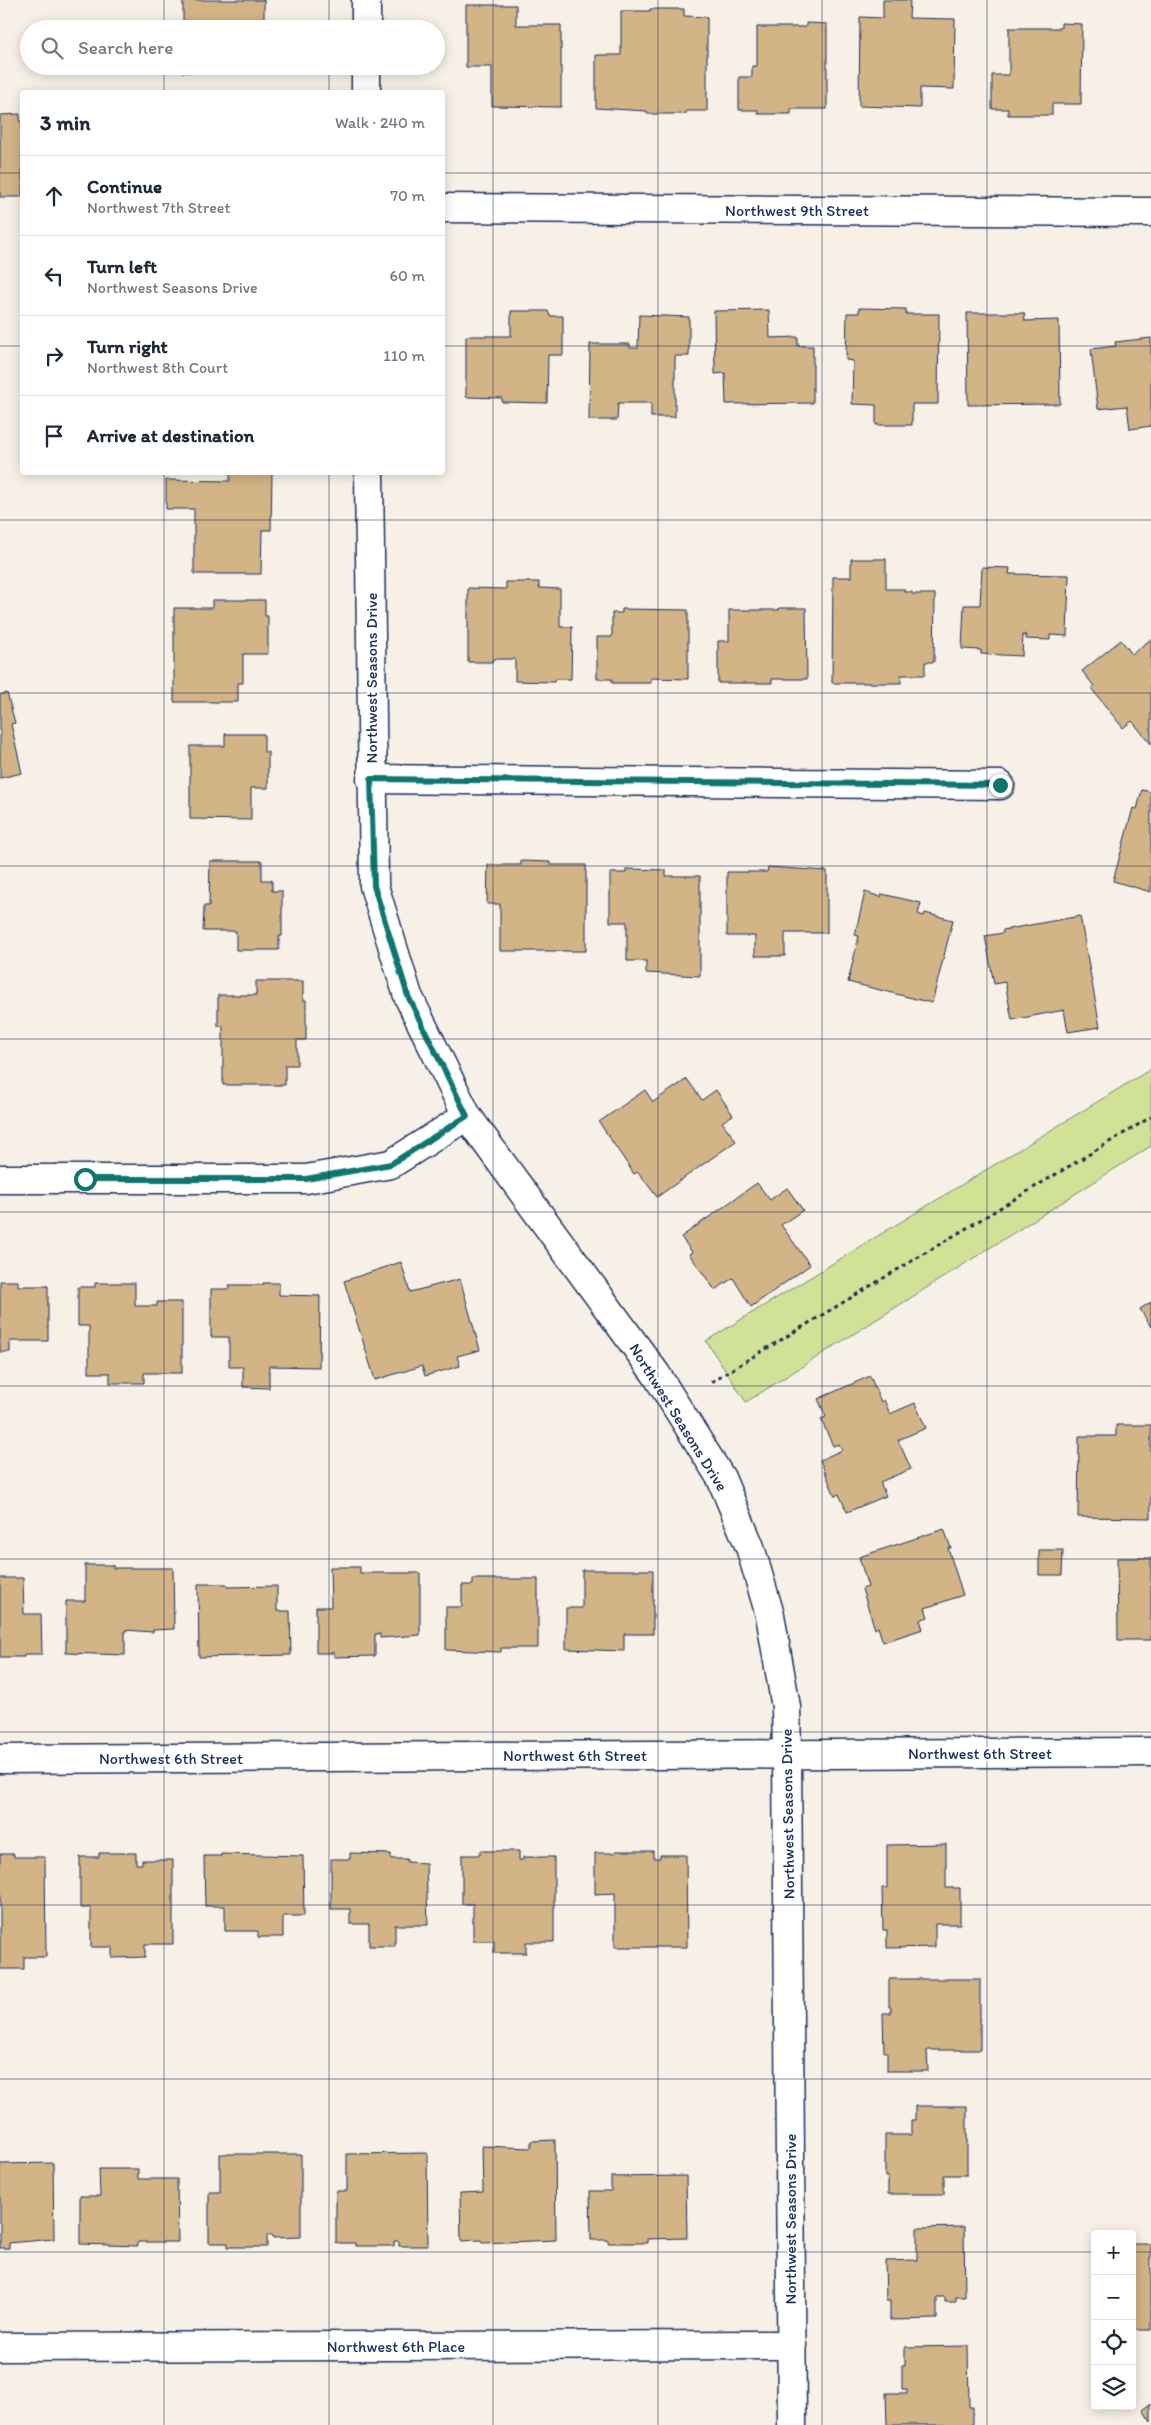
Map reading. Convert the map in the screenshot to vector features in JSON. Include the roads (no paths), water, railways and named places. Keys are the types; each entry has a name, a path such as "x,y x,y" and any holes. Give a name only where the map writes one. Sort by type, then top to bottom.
{"street":[{"path":"366,0 366,20"},
{"path":"366,75 366,90"},
{"name":"Northwest 9th Street","path":"445,208 1151,212"},
{"name":"Northwest Seasons Drive","path":"369,475 371,779 374,886 408,996 467,1116 656,1374 721,1478 750,1547 770,1615 786,1707 788,1753 792,2425"},
{"path":"371,779 1000,785"},
{"path":"0,1179 306,1179 391,1164 467,1116"},
{"name":"Northwest 6th Street","path":"0,1759 1151,1752"},
{"name":"Northwest 6th Place","path":"0,2347 792,2345"}]}
